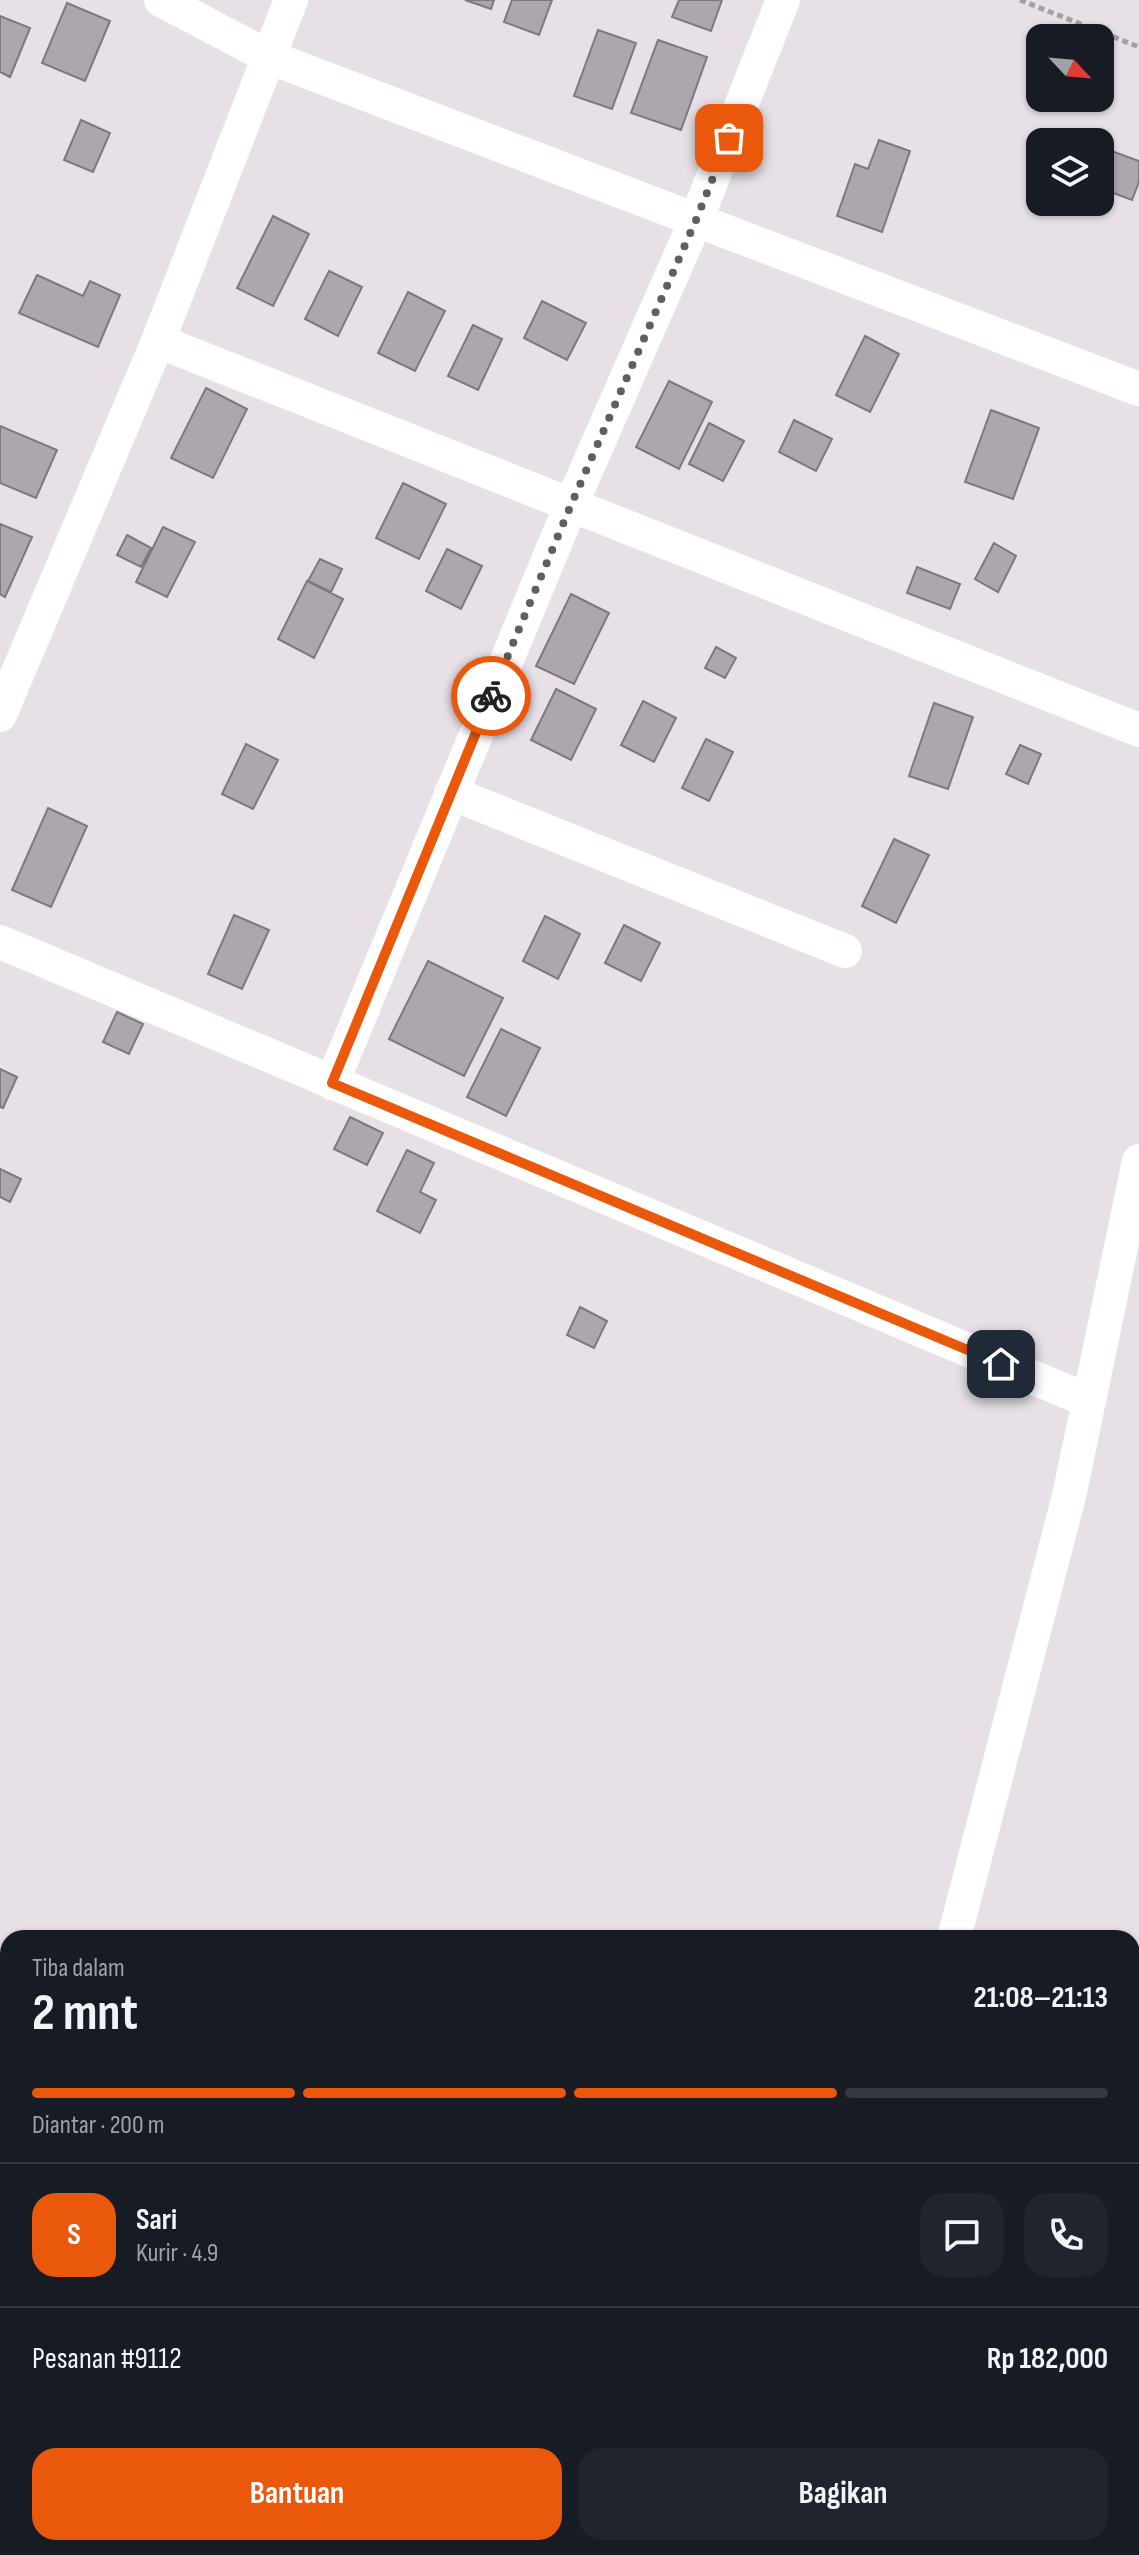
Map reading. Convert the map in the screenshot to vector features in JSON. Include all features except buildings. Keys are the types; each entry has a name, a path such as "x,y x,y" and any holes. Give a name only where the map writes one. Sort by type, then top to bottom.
{"street":[{"path":"161,0 269,57 1139,389"},
{"path":"0,715 158,341 291,0"},
{"path":"332,1083 571,505 696,220 783,0"},
{"path":"158,341 1139,730"},
{"path":"451,793 845,951"},
{"path":"0,942 1089,1401"},
{"path":"956,1930 1069,1496 1139,1161"}],"path":[{"path":"1020,0 1139,47"}],"way so far":[{"path":"491,696 729,138"}],"route":[{"path":"491,696 332,1083 1001,1364"}]}
